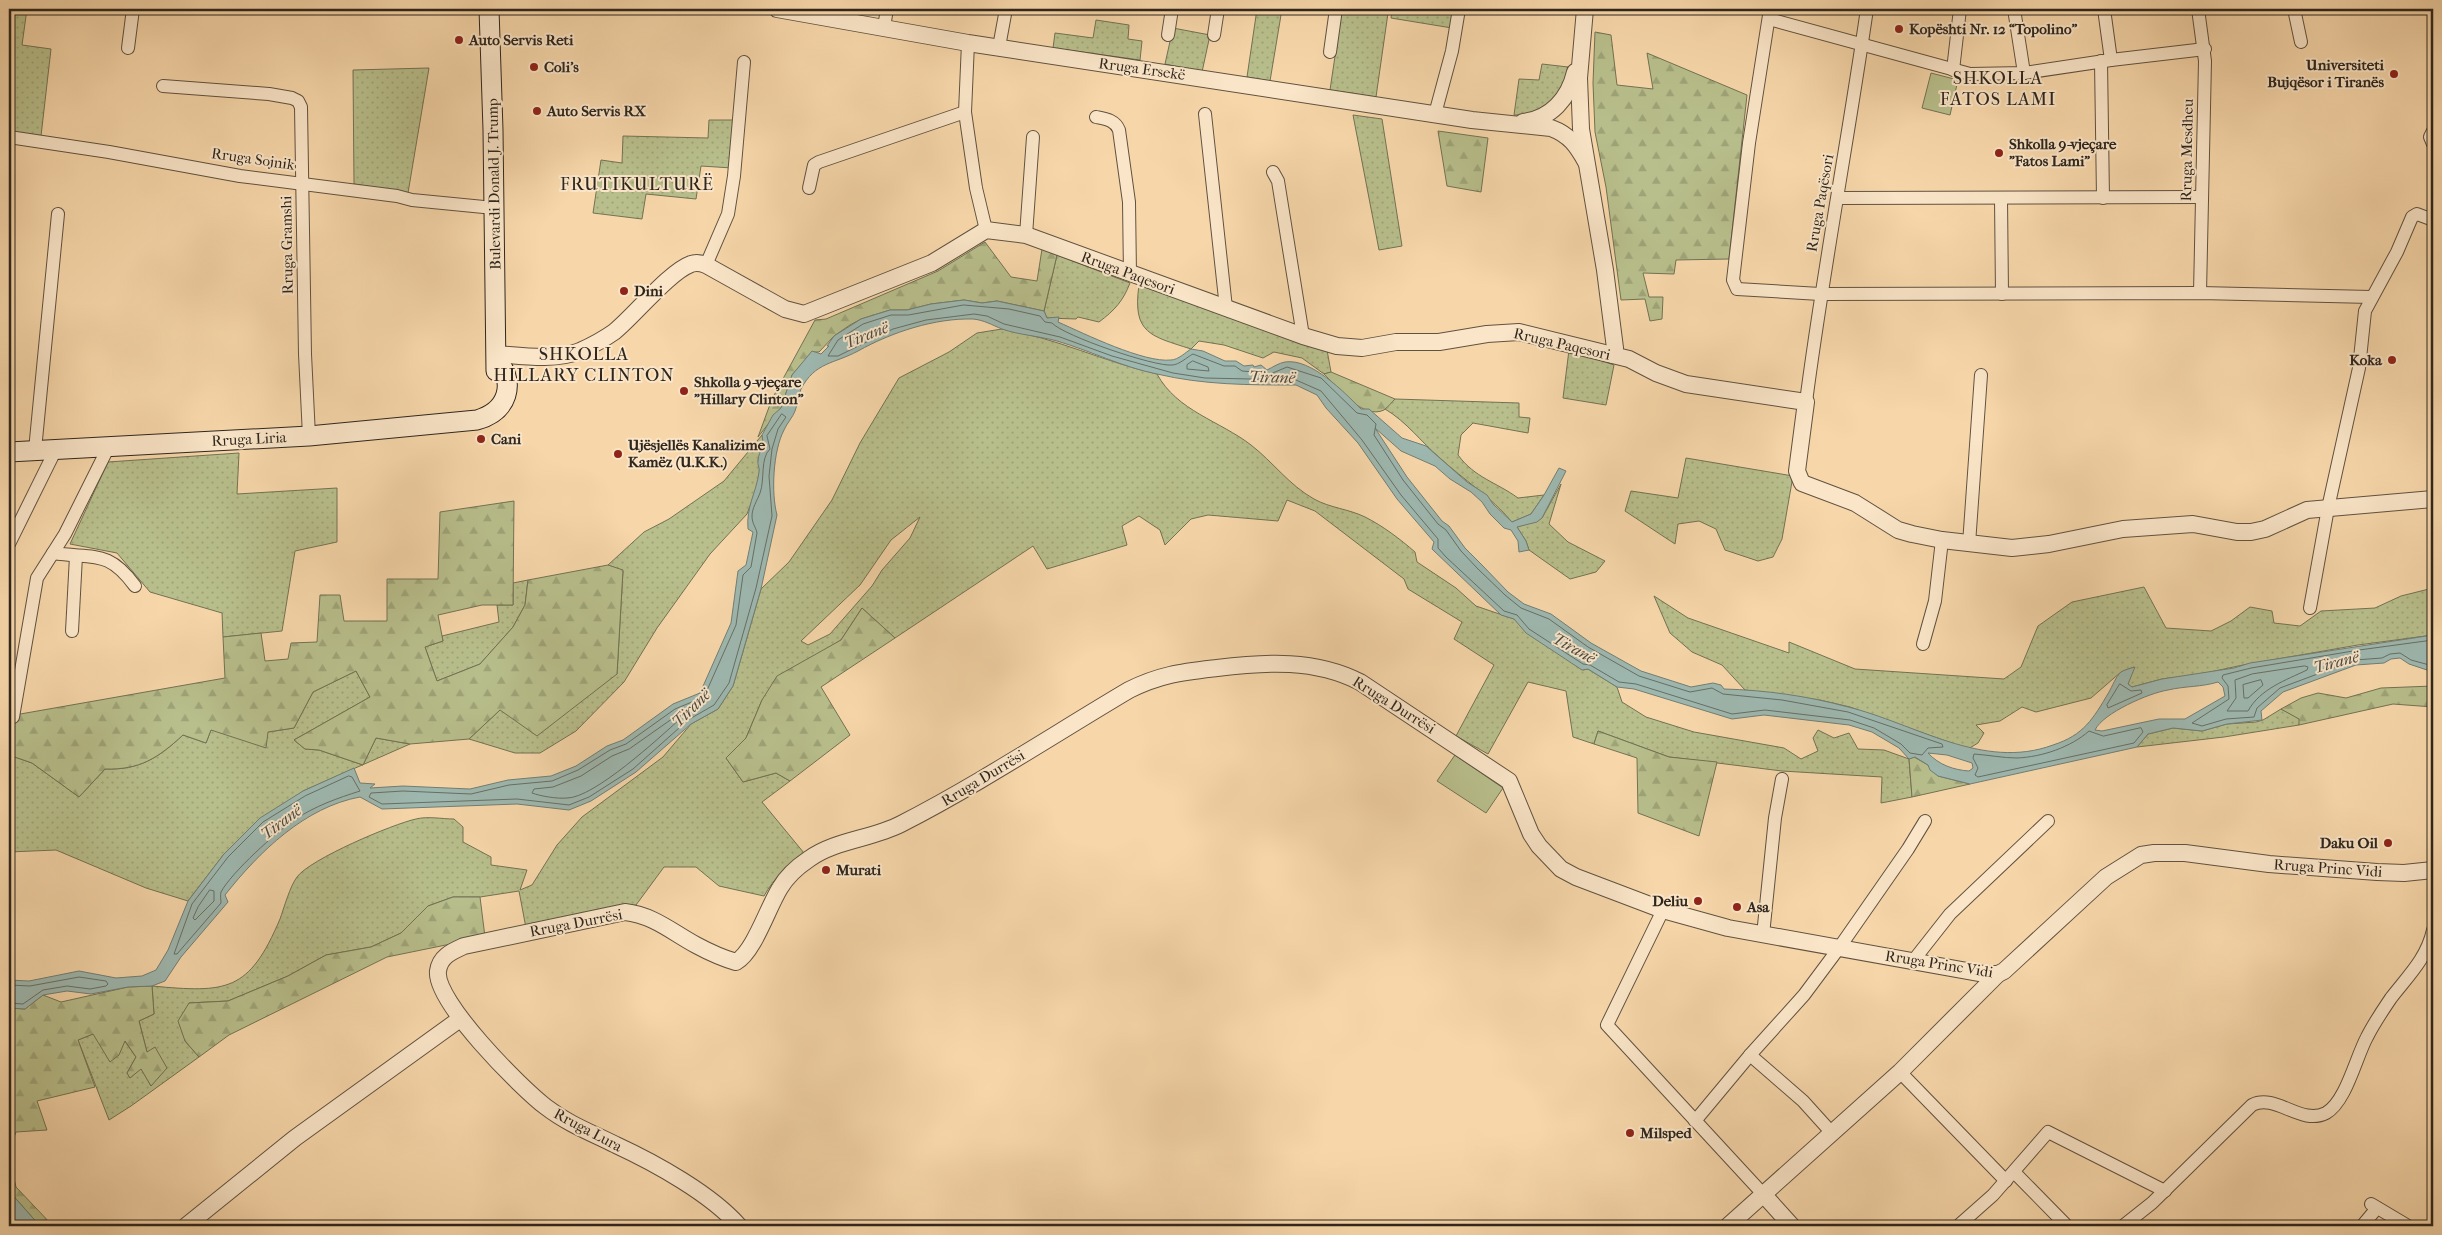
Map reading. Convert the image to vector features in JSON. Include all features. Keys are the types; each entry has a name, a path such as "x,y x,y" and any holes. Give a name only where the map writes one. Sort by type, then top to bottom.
{"main road":[{"name":"Bulevardi Donald J. Trump","path":"488,416 500,406 508,385 506,373 496,357 489,9"},
{"name":"Rruga Liria","path":"9,452 309,436 466,422 488,416"}],"street":[{"path":"128,48 133,9"},
{"name":"Rruga Ersekë","path":"777,9 999,48 1435,114 1506,124 1550,121"},
{"path":"884,27 887,9"},
{"path":"999,48 1006,9"},
{"path":"1168,35 1172,9"},
{"path":"1214,35 1218,9"},
{"path":"1330,52 1336,9"},
{"path":"1435,114 1452,51 1459,9"},
{"path":"1550,121 1572,83 1580,50 1585,9"},
{"name":"Rruga Paqësori","path":"1806,402 1820,294 1838,198 1867,9"},
{"path":"1953,70 1960,9"},
{"path":"2014,9 2024,72"},
{"path":"2103,198 2106,60 2104,9"},
{"name":"Rruga Mesdheu","path":"2198,9 2205,49 2200,293"},
{"path":"2294,9 2301,42"},
{"path":"2205,49 2106,60 2024,72 1980,74 1953,70 1862,44 1770,14 1750,143 1734,285 1741,290 1820,294 2200,293 2371,298"},
{"path":"496,357 563,356 580,351 614,332 684,268 692,264 706,264 786,309 804,314 932,263 986,230 976,188 965,112 968,43"},
{"path":"1580,50 1580,115 1586,162 1605,270 1615,348 1613,355"},
{"path":"706,264 728,214 734,176 744,62"},
{"name":"Rruga Gramshi","path":"163,86 269,94 298,101 302,116 305,354 309,436"},
{"path":"809,188 812,169 819,162 965,112"},
{"path":"1205,114 1226,308"},
{"path":"1550,121 1573,123 1580,115"},
{"path":"1096,117 1111,120 1117,124 1119,130 1129,202 1130,274"},
{"path":"1550,121 1575,144 1586,162"},
{"path":"2433,131 2430,137 2433,144"},
{"name":"Rruga Sojnik","path":"9,137 109,152 240,176 303,183 412,200 494,208"},
{"path":"1026,235 1033,137"},
{"path":"1274,172 1278,182 1303,336"},
{"path":"1838,198 2202,196"},
{"path":"2001,198 2002,294"},
{"path":"35,450 58,214"},
{"path":"2310,608 2328,508 2359,368 2362,327 2371,298 2397,252 2412,217 2417,214 2433,220"},
{"name":"Rruga Paqesori","path":"986,230 1026,235 1303,336 1337,346 1362,348 1396,342 1439,342 1487,334 1519,332 1629,359 1656,373 1686,384 1806,402"},
{"path":"1969,544 1981,375"},
{"path":"1806,402 1797,470 1802,483 1861,506 1898,530 1942,540 2012,548 2048,544 2122,529 2193,524 2237,532 2251,532 2265,529 2295,514 2328,508 2433,497"},
{"path":"13,717 37,578 66,534 109,446"},
{"path":"9,544 56,449"},
{"path":"1923,644 1935,601 1942,540"},
{"path":"53,553 104,558 123,570 135,586"},
{"path":"72,631 76,556"},
{"name":"Rruga Durrësi","path":"444,958 451,952 464,946 625,912 652,918 716,956 736,962 747,954 779,889 787,877 811,857 830,848 892,829 953,796 1129,690 1150,679 1186,670 1256,663 1278,663 1302,665 1342,673 1360,682 1510,781 1526,822"},
{"path":"1763,935 1782,779"},
{"path":"1695,1121 1750,1055 1804,995 1908,849 1925,821"},
{"path":"1913,961 1950,914 2048,821"},
{"name":"Rruga Princ Vidi","path":"1526,822 1539,846 1561,869 1576,877 1663,910 1697,921 1763,935 1984,974 1998,974 2009,967 2106,877 2141,855 2154,852 2185,852 2269,864 2377,872 2404,873 2433,870"},
{"path":"1663,910 1607,1026 1792,1226"},
{"path":"2123,1226 2165,1191 2242,1114 2258,1102 2274,1104 2300,1114 2320,1115 2327,1112 2336,1103 2343,1091 2368,1034 2390,999 2426,952 2433,930"},
{"name":"Rruga Lura","path":"444,958 439,965 438,979 440,986 460,1018 507,1070 546,1107 564,1120 622,1148 686,1184 723,1210 738,1226"},
{"path":"1728,1226 1900,1072 1998,974"},
{"path":"186,1226 295,1138 460,1018"},
{"path":"1750,1055 1803,1101 1831,1132"},
{"path":"1900,1072 2010,1176 2068,1226"},
{"path":"1958,1226 2010,1176 2048,1132 2165,1191"},
{"path":"2362,1226 2374,1206 2408,1226"}],"green space":[{"path":"9,9 27,9 22,45 51,49 41,136 9,133"},
{"path":"1257,9 1282,9 1270,81 1247,77"},
{"path":"1342,9 1362,9 1388,13 1376,97 1330,90"},
{"path":"1392,9 1455,9 1452,28 1391,18"},
{"path":"1096,20 1129,25 1128,39 1142,41 1140,60 1053,48 1055,33 1093,38"},
{"path":"1173,28 1210,35 1202,72 1165,64"},
{"path":"1595,32 1611,35 1617,85 1653,89 1647,53 1747,95 1729,259 1676,260 1674,274 1643,273 1649,297 1663,297 1662,319 1650,321 1645,299 1621,300 1606,187 1595,132 1593,83"},
{"path":"1542,64 1568,67 1562,88 1552,103 1544,109 1526,115 1514,115 1519,79 1539,80"},
{"path":"429,68 408,193 354,184 353,70"},
{"path":"1931,73 1958,80 1950,115 1922,108"},
{"path":"1353,115 1382,119 1402,246 1379,250"},
{"path":"709,120 736,120 732,168 701,166 696,199 646,194 642,219 593,213 601,160 622,163 623,136 708,138"},
{"path":"1438,131 1488,138 1481,192 1447,186"},
{"path":"985,242 1011,277 1037,281 1042,249 1057,255 1044,311 997,301 982,303 964,300 931,304 907,310 890,310 861,319 834,336 819,352 812,352 792,375 781,408 758,437 772,399 815,320 826,319 938,271"},
{"path":"1057,255 1130,283 1118,305 1099,322 1078,317 1076,319 1047,318 1044,311"},
{"path":"1139,285 1327,350 1331,372 1324,374 1302,358 1274,352 1263,358 1224,345 1199,341 1191,349 1155,336 1147,330 1139,314"},
{"path":"1002,329 1022,333 1157,374 1166,387 1187,406 1251,445 1305,493 1320,502 1365,517 1385,529 1415,552 1417,562 1456,588 1476,606 1514,619 1583,670 1588,669 1617,687 1622,702 1646,717 1694,732 1784,748 1801,759 1818,751 1813,738 1818,730 1834,738 1849,733 1858,749 1884,750 1909,759 1912,797 1881,803 1882,777 1782,771 1669,757 1598,731 1594,744 1573,737 1566,691 1528,682 1488,754 1456,736 1494,665 1454,639 1462,622 1408,589 1404,579 1315,511 1287,500 1278,521 1208,515 1191,519 1165,545 1160,530 1139,516 1122,526 1127,545 1047,569 1033,546 895,638 862,608 841,640 814,657 762,700 746,738 726,758 743,782 776,773 790,781 762,802 804,853 781,873 764,896 719,886 696,867 664,867 636,905 526,928 519,891 480,897 453,897 428,906 401,933 371,947 326,955 288,976 228,1001 189,1003 185,1041 199,1057 109,1120 78,1040 93,1034 124,1040 136,1057 127,1073 130,1078 141,1068 151,1086 147,1052 139,1021 154,1014 152,986 199,989 217,987 232,982 246,974 269,943 294,881 305,870 334,852 405,822 425,818 454,819 463,827 463,842 491,857 491,865 527,870 520,890 532,885 557,845 582,817 663,757 691,724 718,709 733,686 761,589 789,562 832,500 860,443 899,378 949,352 977,333","holes":["920,517 910,538 882,570 872,586 830,634 808,645 801,641 860,585 891,540"]},
{"path":"1569,350 1614,365 1606,405 1563,398"},
{"path":"1331,372 1395,399 1384,410 1368,411 1351,401 1324,374"},
{"path":"1395,399 1519,403 1519,417 1530,418 1528,433 1473,423 1461,435 1458,455 1471,469 1518,498 1544,495 1531,514 1512,522 1400,420 1385,409"},
{"path":"762,435 764,447 758,460 760,470 756,490 747,514 710,554 657,628 624,682 576,731 540,753 515,753 469,739 500,710 617,674 623,571 608,565 644,532 669,519 724,481"},
{"path":"239,453 237,494 337,488 337,542 295,551 282,631 223,637 222,613 150,592 117,553 70,544 108,462"},
{"path":"1686,458 1793,476 1782,539 1773,557 1758,561 1725,550 1716,529 1699,521 1678,524 1675,544 1625,511 1631,491 1678,498"},
{"path":"1561,484 1549,524 1568,542 1605,561 1596,572 1570,579 1529,550 1526,541 1517,527 1542,518"},
{"path":"514,501 513,605 482,605 438,615 443,641 425,647 437,681 480,664 513,627 525,605 528,580 608,565 623,570 617,674 537,736 500,710 469,739 410,744 376,738 363,765 319,750 305,749 294,740 370,697 356,671 313,692 294,728 268,732 266,748 211,730 206,743 183,735 148,761 128,767 105,769 79,797 32,763 9,755 9,716 225,678 223,637 261,633 265,661 288,659 291,643 317,642 320,595 340,595 344,621 387,621 387,579 438,579 440,512"},
{"path":"528,580 525,605 513,627 480,664 437,681 425,647 443,641 442,636 499,622 497,605 513,605 513,583"},
{"path":"2144,587 2166,628 2211,631 2231,621 2250,607 2272,611 2274,623 2300,626 2321,611 2375,608 2401,596 2433,588 2433,635 2358,645 2196,675 2162,679 2132,687 2128,684 2134,667 2121,672 2091,698 2036,712 2022,707 2000,721 1976,725 1984,733 1978,743 1968,749 1850,707 1820,700 1745,690 1722,665 1692,652 1670,633 1654,596 1688,618 1789,653 1789,642 1855,669 2004,679 2021,667 2038,626 2072,602"},
{"path":"862,608 895,638 821,687 850,735 790,781 776,773 743,782 726,758 746,738 762,700 777,676 841,640"},
{"path":"356,671 370,697 294,740 305,749 319,750 363,765 303,791 224,854 188,901 146,888 56,850 9,852 9,755 32,763 79,797 105,769 128,767 148,761 183,735 206,743 211,730 268,732 294,728 313,692"},
{"path":"2433,686 2433,707 2393,704 2299,725 2299,719 2281,709 2301,698 2318,693 2346,698 2381,688"},
{"path":"2281,709 2300,719 2299,725 2224,737 2137,747 2148,734 2173,728 2202,731 2227,724 2256,722"},
{"path":"1598,731 1669,757 1717,762 1699,836 1638,813 1637,758 1594,744"},
{"path":"376,738 410,744 363,765"},
{"path":"1455,755 1503,788 1486,813 1437,781"},
{"path":"1914,757 1928,765 1938,776 1970,784 1912,797 1909,759"},
{"path":"453,897 480,897 485,937 387,957 229,1035 199,1057 185,1041 178,1021 189,1003 228,1001 288,976 326,955 371,947 401,933 428,906"},
{"path":"152,986 154,1014 139,1021 147,1052 155,1047 167,1068 151,1086 141,1069 130,1078 127,1073 136,1057 125,1041 119,1055 110,1062 93,1034 78,1040 95,1087 37,1101 47,1130 16,1132 9,1150 9,1008 25,1009 43,995 61,1002 128,987"},
{"path":"9,1158 16,1187 53,1226 40,1226 9,1191"}],"water":[{"name":"Tiranë","path":"964,300 982,303 997,301 1044,311 1047,318 1059,317 1058,322 1098,340 1130,352 1160,360 1174,360 1191,349 1203,351 1225,361 1236,361 1244,366 1253,365 1254,367 1261,365 1267,370 1285,362 1305,365 1326,378 1361,409 1369,409 1402,438 1426,446 1467,482 1487,495 1493,504 1512,522 1531,514 1559,468 1566,471 1542,518 1537,522 1517,527 1526,541 1529,550 1519,552 1518,541 1511,530 1504,528 1471,492 1450,479 1435,466 1401,451 1375,428 1407,477 1442,521 1449,526 1465,548 1508,592 1524,604 1551,614 1591,643 1641,671 1691,687 1713,683 1721,685 1724,689 1771,692 1818,700 1873,714 1949,742 1975,749 2001,752 2027,751 2053,745 2073,736 2087,725 2119,674 2135,667 2128,684 2132,687 2162,679 2234,668 2250,663 2433,635 2433,672 2409,664 2400,658 2391,659 2384,663 2356,665 2283,692 2261,711 2262,720 2227,724 2202,731 2173,728 2148,734 2137,747 1970,784 1938,776 1930,770 1928,765 1915,757 1909,759 1899,748 1872,732 1849,725 1764,715 1732,719 1634,689 1617,687 1588,669 1582,670 1526,633 1514,619 1501,615 1432,549 1434,542 1397,499 1358,443 1326,408 1317,395 1296,385 1226,384 1174,378 1131,367 1057,341 1002,329 981,320 959,319 944,321 899,332 826,365 806,380 799,394 793,416 784,430 777,449 774,495 777,515 761,589 733,686 718,709 691,724 636,772 591,801 569,810 517,804 382,809 360,797 340,802 320,810 302,821 268,848 253,863 225,895 228,902 181,957 165,981 152,986 128,987 91,994 67,991 43,995 25,1009 9,1008 9,980 29,981 79,971 116,978 142,976 156,970 168,950 188,901 224,854 260,818 303,791 354,768 360,783 375,784 370,788 403,786 470,789 508,780 551,776 576,766 607,746 623,740 673,704 700,693 731,623 738,571 746,565 753,532 748,529 748,513 758,480 758,462 763,444 762,435 773,415 781,408 792,375 812,351 821,354 829,346 827,346 834,336 861,319 890,310 907,310 931,304","holes":["2218,682 2223,687 2225,696 2185,719 2159,719 2102,731 2095,730 2107,717 2127,705 2150,695","1928,753 1947,755 1972,763 1973,768 1969,771 1952,768 1937,761"]},
{"path":"9,1191 40,1226 19,1226 9,1216"}],"place":[{"name":"Kopështi Nr. 12 “Topolino”","path":"1899,29"},
{"name":"Auto Servis Reti","path":"459,40"},
{"name":"Coli's","path":"534,67"},
{"name":"Universiteti Bujqësor i Tiranës","path":"2394,74"},
{"name":"Auto Servis RX","path":"537,111"},
{"name":"Shkolla 9-vjeçare \"Fatos Lami\"","path":"1999,153"},
{"name":"Dini","path":"624,291"},
{"name":"Koka","path":"2392,360"},
{"name":"Shkolla 9-vjeçare \"Hillary Clinton\"","path":"684,391"},
{"name":"Cani","path":"481,439"},
{"name":"Ujësjellës Kanalizime Kamëz (U.K.K.)","path":"618,454"},
{"name":"Daku Oil","path":"2388,843"},
{"name":"Murati","path":"826,870"},
{"name":"Deliu","path":"1698,901"},
{"name":"Asa","path":"1737,907"},
{"name":"Milsped","path":"1630,1133"}],"district":[{"name":"SHKOLLA FATOS LAMI","path":"1998,88"},
{"name":"FRUTIKULTURË","path":"637,184"},
{"name":"SHKOLLA HILLARY CLINTON","path":"584,364"}]}
